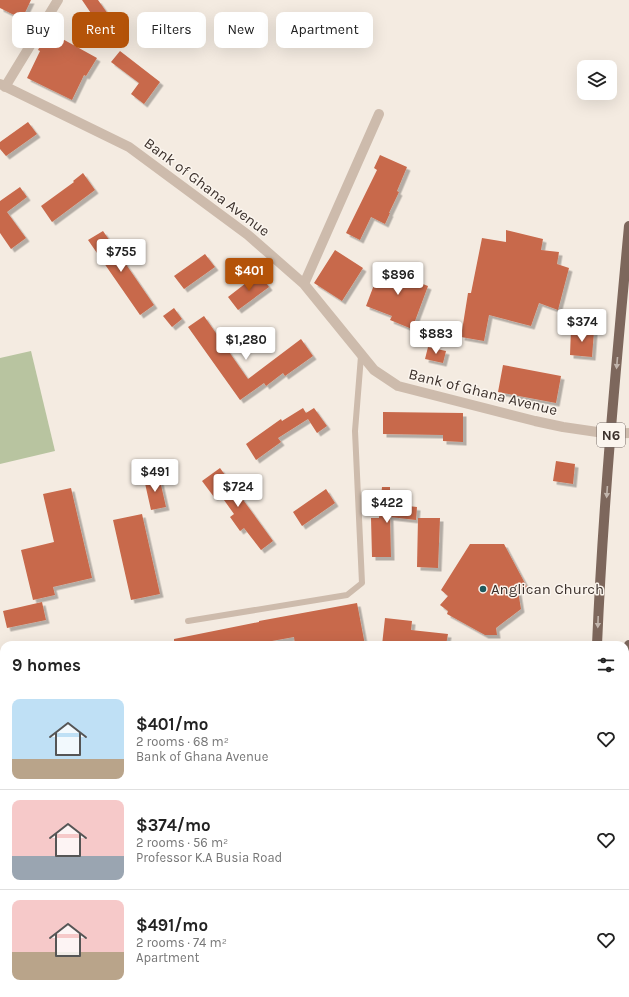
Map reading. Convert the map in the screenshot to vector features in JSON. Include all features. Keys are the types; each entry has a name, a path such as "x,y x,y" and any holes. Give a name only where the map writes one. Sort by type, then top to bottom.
{"main road":[{"name":"N6","path":"597,641 599,591 611,434 629,226"}],"street":[{"path":"3,86 58,0"},
{"name":"Bank of Ghana Avenue","path":"3,86 129,147 248,235 304,284 361,356 374,370 398,386 535,422 611,434 629,433"},
{"path":"304,284 379,114"}],"lane":[{"path":"188,621 347,595 362,583 355,431 361,356"}],"green space":[{"path":"31,351 55,451 0,464 0,358"}],"building":[{"path":"0,0 31,0 25,12 12,12 12,14 0,8"},
{"path":"82,0 98,0 107,12 90,12"},
{"path":"64,40 72,44 72,48 79,48 97,58 86,76 84,75 72,100 27,78 40,51 38,50 39,48 64,48"},
{"path":"120,51 160,82 144,104 131,94 139,83 111,62"},
{"path":"28,122 37,134 6,156 0,149 0,142"},
{"path":"380,155 407,167 397,191 399,192 385,224 371,217 360,240 346,233 377,170 374,168"},
{"path":"83,173 95,190 52,222 41,206 74,182 73,181"},
{"path":"20,187 27,197 7,212 26,238 11,249 0,233 0,201"},
{"path":"506,230 543,239 541,250 559,252 557,264 569,268 558,310 539,303 531,326 489,315 484,341 461,337 468,293 471,293 482,238 506,242"},
{"path":"103,231 154,305 140,315 88,240"},
{"path":"335,250 363,268 342,301 314,283"},
{"path":"205,254 215,267 184,289 174,276"},
{"path":"386,264 412,275 410,279 428,286 412,329 390,320 392,316 366,306 377,277 380,279"},
{"path":"259,273 269,287 238,310 228,297"},
{"path":"174,308 182,319 172,327 163,316"},
{"path":"204,316 248,379 301,339 313,356 285,376 283,373 266,386 264,383 240,400 188,327"},
{"path":"571,329 594,331 592,357 570,355"},
{"path":"428,347 446,351 443,363 425,359"},
{"path":"503,365 561,376 556,403 498,392"},
{"path":"303,408 306,413 314,408 327,426 317,433 308,419 278,438 281,442 256,460 246,444 281,419 282,421"},
{"path":"383,412 463,413 463,442 443,441 443,435 383,434"},
{"path":"556,461 575,464 573,484 553,481"},
{"path":"220,468 273,541 261,550 244,528 240,531 230,517 234,514 219,493 214,497 202,481"},
{"path":"159,476 166,507 151,510 144,479"},
{"path":"382,487 390,487 390,504 417,507 416,520 390,517 391,557 372,557 371,518 379,518"},
{"path":"71,488 92,578 53,587 55,595 33,600 21,550 54,542 43,494"},
{"path":"326,489 335,503 302,526 293,512"},
{"path":"142,514 160,594 131,600 113,520"},
{"path":"418,518 440,518 438,568 417,567"},
{"name":"Anglican Church","path":"470,544 504,544 528,589 518,591 521,609 496,628 497,635 485,635 447,614 448,611 440,605 448,596 441,590"},
{"path":"42,602 46,620 7,628 3,611"},
{"path":"357,603 364,641 294,641 294,637 272,641 174,641 174,639 259,621"},
{"path":"385,618 412,621 411,630 448,634 447,641 382,641"}],"place":[{"name":"Anglican Church","path":"483,589"}]}
